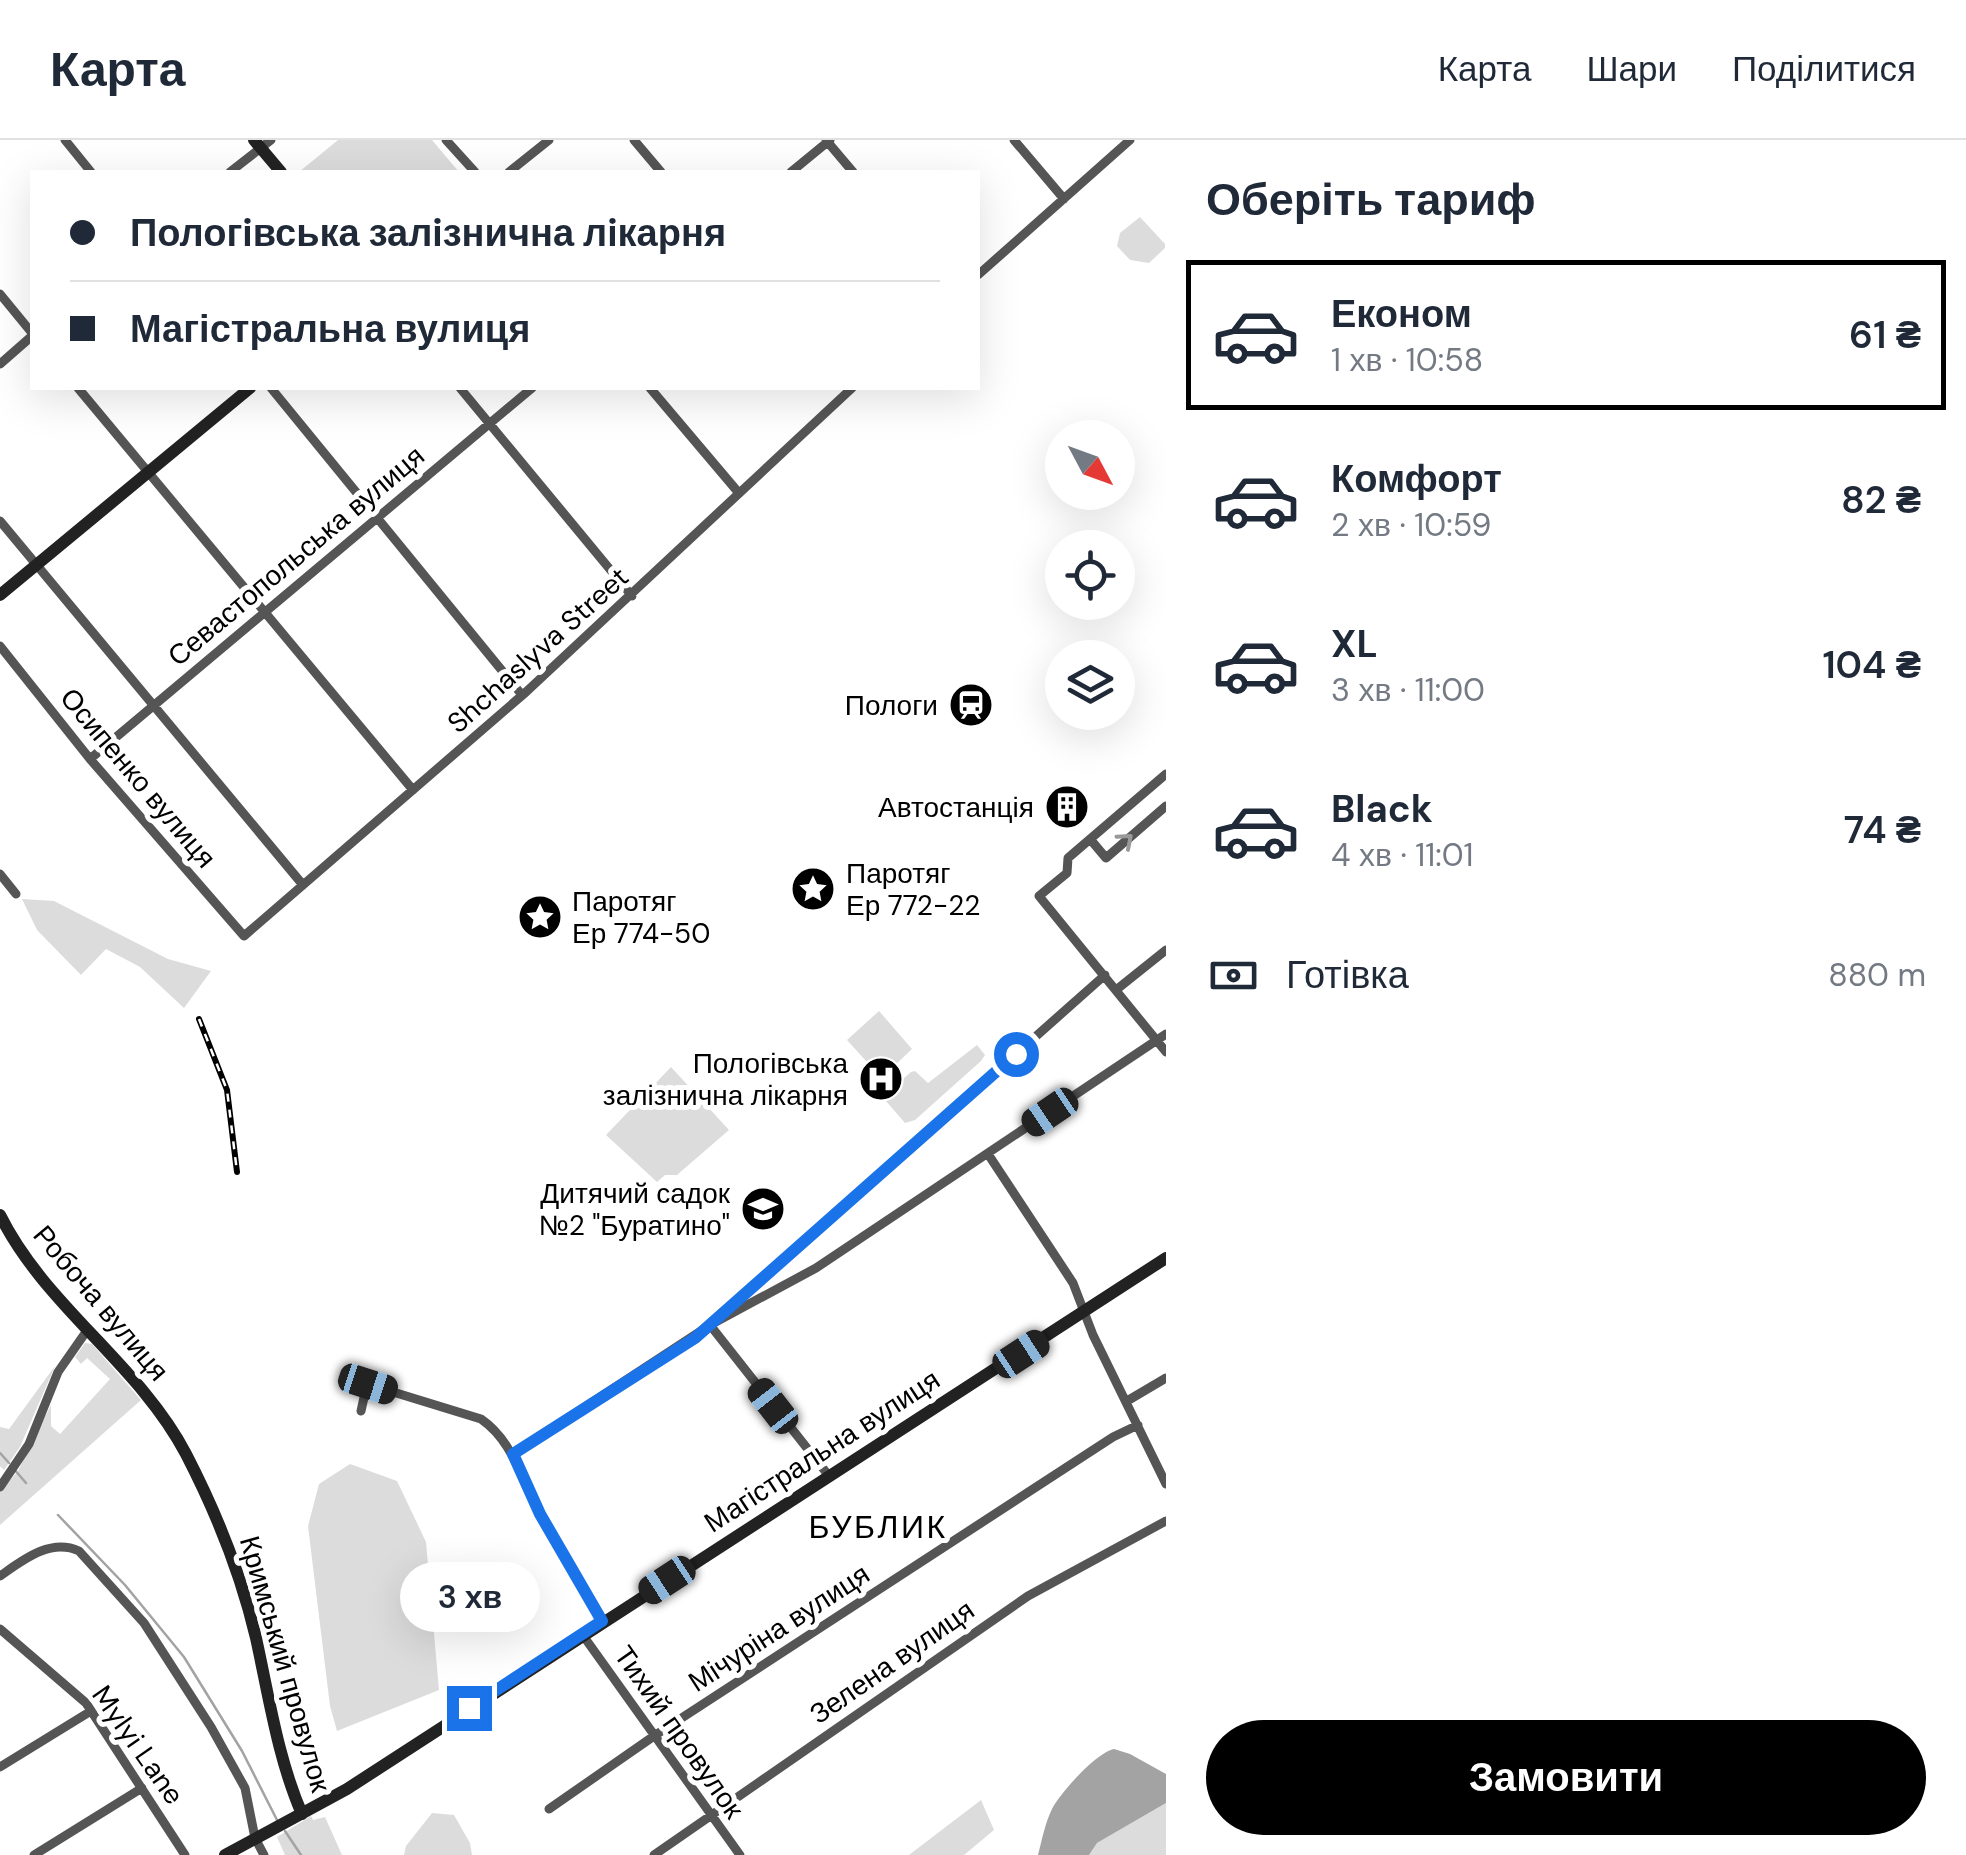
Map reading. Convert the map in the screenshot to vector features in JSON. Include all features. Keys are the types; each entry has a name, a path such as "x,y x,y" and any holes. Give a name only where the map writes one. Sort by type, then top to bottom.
{"main road":[{"path":"262,143 280,170"},
{"path":"0,595 248,390"},
{"name":"Робоча вулиця","path":"0,1214 29,1261 166,1420"},
{"name":"Магістральна вулиця","path":"225,1855 356,1784 1166,1258"},
{"name":"Кримський провулок","path":"166,1420 198,1476 241,1584 288,1776 302,1814"}],"street":[{"path":"65,140 90,170"},
{"path":"446,140 472,170"},
{"path":"512,170 549,140"},
{"path":"634,140 659,170"},
{"path":"1014,140 1064,200"},
{"path":"792,170 828,141 851,170"},
{"path":"980,273 1128,141"},
{"path":"232,170 262,143"},
{"path":"0,294 30,332"},
{"path":"0,364 30,337"},
{"path":"80,390 413,790"},
{"path":"273,390 522,695"},
{"path":"462,390 632,596"},
{"name":"Севастопольська вулиця","path":"90,759 529,390"},
{"path":"652,390 738,492"},
{"name":"Shchaslyva Street","path":"244,936 632,596 846,390"},
{"path":"0,522 302,885"},
{"name":"Осипенко вулиця","path":"0,646 90,759 244,936"},
{"path":"1166,774 1068,858 1067,873 1039,896 1116,990 1161,1037 1166,1052"},
{"path":"1090,839 1106,858 1166,806"},
{"path":"0,874 16,894"},
{"path":"1116,990 1166,950"},
{"path":"710,1326 1104,975"},
{"path":"513,1454 710,1326 808,1273 1161,1037"},
{"path":"988,1154 1073,1283 1166,1484"},
{"path":"710,1326 829,1476"},
{"path":"0,1487 28,1444 63,1364 88,1328"},
{"path":"1127,1401 1166,1378"},
{"name":"Тихий провулок","path":"361,1411 368,1384 481,1419 502,1436 533,1500 602,1621"},
{"name":"Мічуріна вулиця","path":"549,1809 654,1736 1138,1424"},
{"name":"Зелена вулиця","path":"654,1855 1028,1596 1166,1521"},
{"path":"0,1576 50,1546 78,1550 144,1623 211,1727 246,1788 255,1838 264,1855"},
{"name":"Mylyi Lane","path":"0,1629 91,1710 185,1855"},
{"name":"Тихий провулок","path":"582,1634 740,1855"},
{"path":"0,1767 91,1710"},
{"path":"34,1855 142,1788"}],"shaded area":[{"path":"338,140 432,140 457,170 301,170"},
{"path":"1140,217 1165,244 1149,263 1130,260 1117,246 1120,233"},
{"path":"22,899 54,901 168,959 211,971 184,1008 140,967 106,949 81,975 37,930"},
{"path":"879,1011 912,1049 891,1069 866,1061 847,1040"},
{"path":"977,1045 985,1055 981,1061 915,1120 905,1123 885,1100 888,1092 911,1072 915,1071 928,1083"},
{"path":"671,1067 729,1130 677,1175 665,1175 657,1182 606,1135"},
{"path":"85,1343 92,1344 141,1400 0,1525 0,1492 18,1471 51,1405 51,1426 60,1434 110,1379 87,1358 81,1364 75,1357"},
{"path":"55,1366 20,1447 4,1470 0,1466 0,1427 9,1429"},
{"path":"350,1464 397,1481 426,1542 439,1690 337,1731 330,1706 308,1526 319,1484"},
{"path":"1114,1749 1166,1774 1166,1803 1097,1843 1089,1855 1038,1855 1056,1802 1089,1765"},
{"path":"981,1800 994,1830 964,1855 909,1855"},
{"path":"1166,1803 1166,1855 1089,1855 1097,1843"},
{"path":"432,1813 454,1815 470,1843 472,1855 404,1855 406,1846"},
{"path":"311,1816 313,1820 325,1817 342,1855 285,1855 277,1837"}],"waterway":[{"path":"0,1453 9,1463"},
{"path":"14,1469 26,1483"},
{"path":"58,1515 125,1585 184,1657 242,1751 277,1820"},
{"path":"285,1831 301,1855"}],"railway":[{"path":"199,1019 227,1090 237,1172"}],"place":[{"name":"Пологи","path":"971,705"},
{"name":"Автостанція","path":"1067,807"},
{"name":"Паротяг Ер 772-22","path":"813,889"},
{"name":"Паротяг Ер 774-50","path":"540,917"},
{"name":"Пологівська залізнична лікарня","path":"881,1079"},
{"name":"Дитячий садок №2 \"Буратино\"","path":"763,1209"}],"district":[{"name":"БУБЛИК","path":"878,1527"}],"route":[{"path":"469,1708 602,1621 540,1514 513,1454 695,1338 1016,1054"}]}
